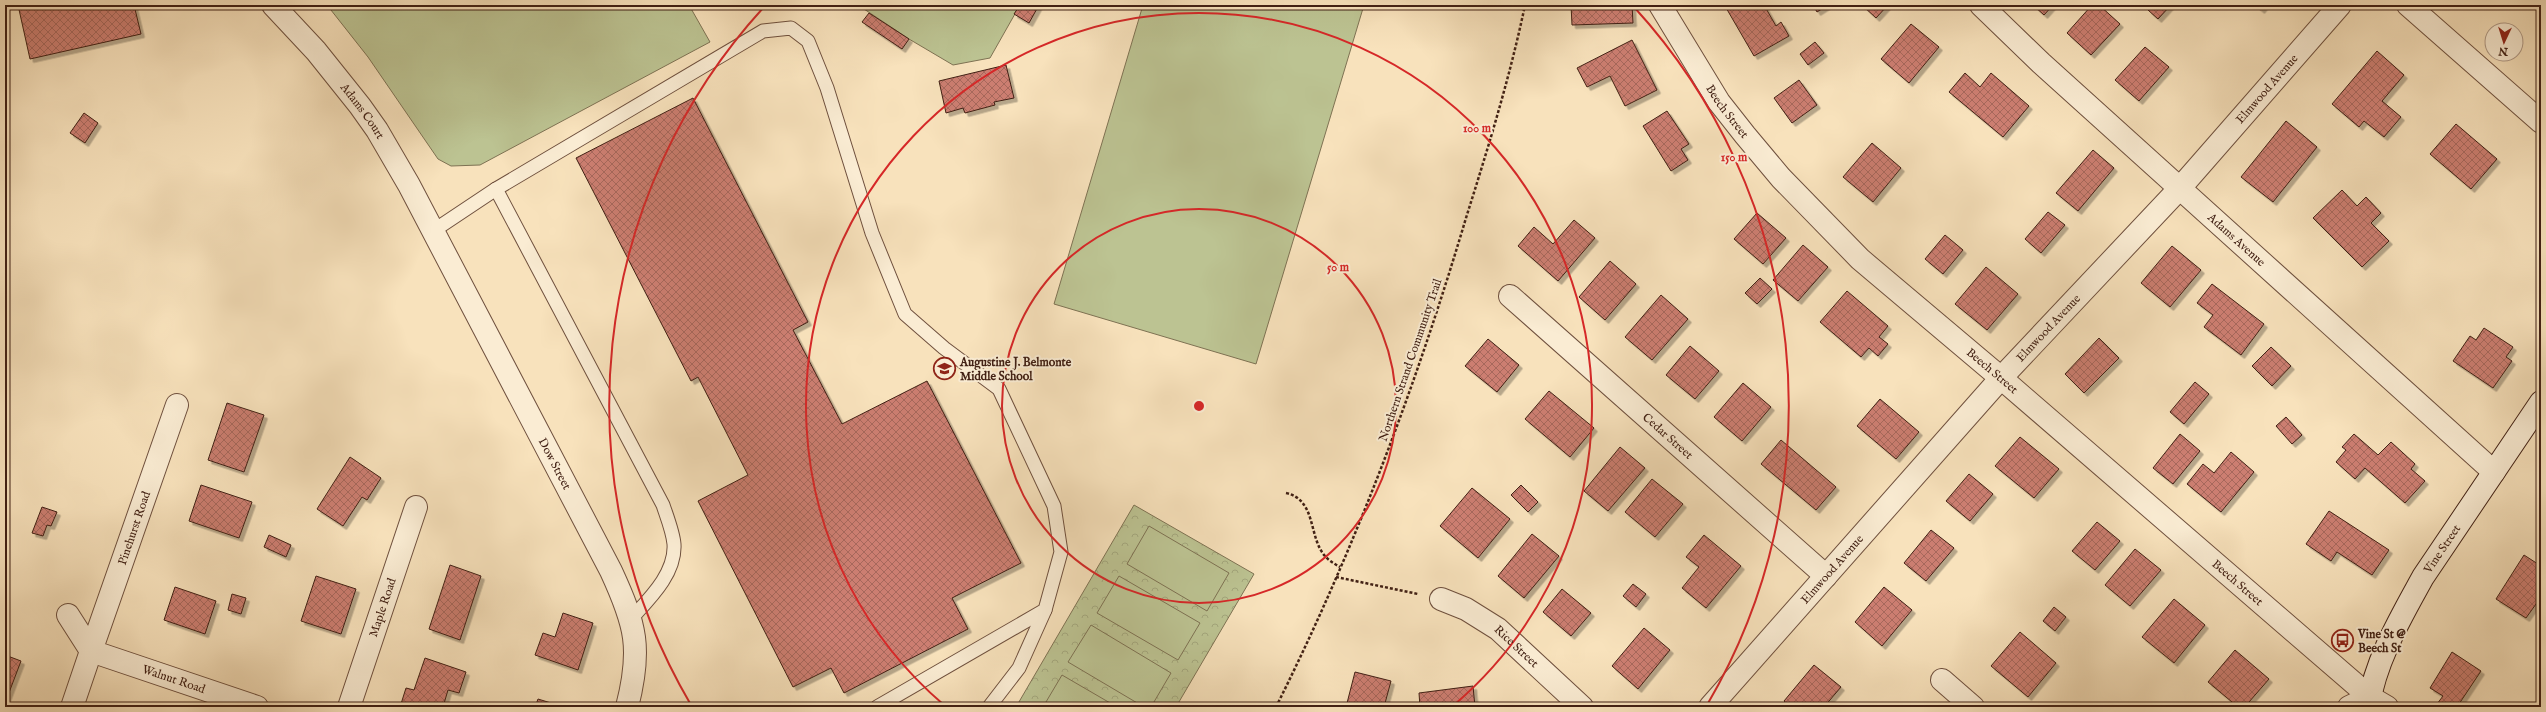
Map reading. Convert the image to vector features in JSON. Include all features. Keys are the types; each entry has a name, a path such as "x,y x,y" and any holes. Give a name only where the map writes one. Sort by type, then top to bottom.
{"street":[{"name":"Adams Court","path":"273,5 335,74 377,130 433,231"},
{"name":"Beech Street","path":"1660,5 1719,102 1781,178 1860,259 2002,378 2375,704"},
{"name":"Adams Avenue","path":"1981,5 2035,58 2494,472"},
{"name":"Elmwood Avenue","path":"1710,707 2002,378 2180,188 2340,5"},
{"path":"2408,5 2541,122"},
{"name":"Dow Street","path":"433,231 611,571 630,620 636,659 626,707"},
{"name":"Cedar Street","path":"1510,296 1826,576"},
{"name":"Vine Street","path":"2375,704 2380,659 2392,632 2424,577 2541,402"},
{"name":"Pinehurst Road","path":"72,707 177,405"},
{"name":"Maple Road","path":"349,707 416,507"},
{"name":"Rice Street","path":"1441,599 1466,609 1498,630 1582,707"},
{"path":"68,615 91,651"},
{"name":"Walnut Road","path":"91,651 257,707"},
{"path":"1942,680 1974,707"},
{"path":"2349,707 2375,704"}],"lane":[{"path":"433,231 496,189 763,31 791,28 808,41 828,88 872,233 905,314 944,348 999,389 1054,506 1061,552 1045,610 1020,668 989,707"},
{"path":"496,189 663,505 674,544 670,565 657,589 630,620"},
{"path":"885,705 1045,610"}],"path":[{"name":"Northern Strand Community Trail","path":"1276,707 1336,577 1398,424 1442,301 1476,185 1525,5"},
{"path":"1286,493 1297,497 1304,504 1322,553 1340,567"},
{"path":"1336,577 1441,599"}],"green space":[{"path":"327,5 689,5 710,42 480,165 451,166 438,159 368,57"},
{"path":"858,5 1020,5 990,58 953,65 909,39"},
{"path":"1143,5 1364,5 1256,364 1054,304"},
{"path":"1134,505 1254,574 1176,707 1016,707"},
{"path":"1149,526 1229,573 1207,611 1127,564"},
{"path":"1119,576 1200,623 1178,660 1097,613"},
{"path":"1091,625 1171,673 1151,707 1144,707 1068,662"},
{"path":"1062,675 1117,707 1043,707"}],"building":[{"path":"18,5 134,5 141,34 30,59"},
{"path":"1020,5 1039,5 1029,23 1014,14"},
{"path":"1571,5 1632,5 1633,23 1572,25"},
{"path":"1764,5 1776,26 1781,22 1789,36 1754,56 1725,6"},
{"path":"1813,5 1828,5 1817,12"},
{"path":"1862,5 1888,5 1876,18"},
{"path":"2033,5 2053,5 2044,15"},
{"path":"2092,5 2099,5 2120,24 2091,55 2067,33"},
{"path":"2152,5 2171,5 2158,19 2148,10"},
{"path":"2255,5 2265,5 2261,10"},
{"path":"869,13 909,39 902,49 862,22"},
{"path":"1911,24 1939,47 1909,83 1881,59"},
{"path":"1632,40 1657,90 1625,106 1610,76 1587,87 1577,68"},
{"path":"1815,42 1824,53 1808,65 1800,54"},
{"path":"2145,47 2169,67 2139,101 2115,80"},
{"path":"2377,51 2404,75 2382,101 2401,117 2384,137 2364,121 2359,127 2332,104"},
{"path":"1006,65 1014,98 994,102 995,105 965,113 963,108 946,113 939,81"},
{"path":"1965,73 1980,87 1991,73 2029,106 2003,137 1949,92"},
{"path":"1799,80 1817,105 1792,123 1774,98"},
{"path":"693,98 808,322 793,330 842,424 927,381 1021,563 952,598 968,629 844,693 831,668 793,687 698,501 748,475 698,377 691,381 576,158"},
{"path":"1667,111 1689,144 1681,149 1688,160 1671,171 1643,126"},
{"path":"84,113 98,123 85,143 70,133"},
{"path":"2286,121 2317,147 2273,202 2241,177"},
{"path":"2456,124 2497,159 2471,189 2430,154"},
{"path":"1872,143 1901,168 1873,202 1843,177"},
{"path":"2093,150 2114,168 2078,211 2056,193"},
{"path":"2342,190 2357,206 2366,197 2381,213 2371,223 2389,241 2362,267 2313,218"},
{"path":"2048,212 2065,225 2041,253 2025,239"},
{"path":"1757,213 1786,238 1763,264 1734,239"},
{"path":"1574,220 1595,238 1558,281 1518,246 1534,227 1553,244"},
{"path":"1945,235 1963,250 1943,274 1925,259"},
{"path":"1803,245 1828,267 1798,301 1773,280"},
{"path":"2172,246 2201,270 2170,307 2141,283"},
{"path":"1610,261 1636,284 1605,320 1579,297"},
{"path":"1986,267 2018,294 1987,330 1955,304"},
{"path":"1760,278 1772,289 1757,304 1745,293"},
{"path":"2212,284 2264,324 2241,355 2204,327 2213,315 2197,303"},
{"path":"1847,291 1888,326 1879,337 1888,344 1878,356 1869,348 1861,357 1820,322"},
{"path":"1661,295 1688,319 1652,360 1625,337"},
{"path":"2484,328 2513,347 2506,357 2512,361 2493,388 2453,361 2470,336 2476,340"},
{"path":"2099,338 2119,358 2084,393 2065,374"},
{"path":"1488,339 1519,365 1497,392 1465,366"},
{"path":"1690,346 1719,371 1695,399 1666,375"},
{"path":"2271,347 2291,366 2272,386 2252,366"},
{"path":"2195,382 2209,394 2184,424 2170,412"},
{"path":"1743,383 1771,407 1742,441 1714,417"},
{"path":"1549,391 1594,428 1570,457 1525,419"},
{"path":"1880,399 1919,432 1896,459 1857,426"},
{"path":"227,403 264,415 244,472 208,460"},
{"path":"2286,417 2302,435 2292,444 2276,426"},
{"path":"2180,434 2200,451 2173,484 2153,468"},
{"path":"2354,434 2378,455 2391,442 2415,464 2411,469 2425,481 2405,503 2365,468 2355,479 2336,462 2346,450 2342,447"},
{"path":"2020,437 2059,469 2034,498 1995,466"},
{"path":"1781,440 1836,487 1816,510 1761,464"},
{"path":"1620,447 1645,468 1608,511 1584,491"},
{"path":"2231,452 2254,472 2221,512 2187,484 2203,464 2214,473"},
{"path":"350,457 381,478 367,500 362,497 343,526 317,509"},
{"path":"1969,474 1993,494 1970,521 1946,501"},
{"path":"1652,479 1683,504 1655,537 1625,512"},
{"path":"201,485 252,502 239,538 189,521"},
{"path":"1521,485 1538,502 1528,512 1511,495"},
{"path":"1472,488 1510,519 1478,558 1440,526"},
{"path":"42,507 57,512 51,526 47,525 43,536 32,533"},
{"path":"2329,511 2389,550 2372,575 2337,552 2331,561 2306,544"},
{"path":"2097,522 2120,541 2095,570 2072,551"},
{"path":"1931,530 1954,548 1926,581 1904,563"},
{"path":"1532,534 1559,556 1524,598 1498,576"},
{"path":"269,535 291,545 286,557 264,547"},
{"path":"1704,535 1741,566 1706,608 1682,588 1699,567 1686,557"},
{"path":"2135,549 2161,570 2130,606 2105,585"},
{"path":"2524,555 2541,566 2541,597 2526,618 2496,599"},
{"path":"450,565 481,576 460,640 429,629"},
{"path":"316,576 356,589 341,634 301,621"},
{"path":"1633,584 1646,594 1636,607 1623,596"},
{"path":"175,587 216,601 205,634 164,620"},
{"path":"1884,587 1912,610 1882,646 1855,622"},
{"path":"1562,589 1591,613 1571,636 1543,612"},
{"path":"232,594 246,598 241,614 228,610"},
{"path":"2174,599 2205,625 2174,663 2142,637"},
{"path":"2054,607 2066,617 2055,631 2043,621"},
{"path":"563,613 593,623 578,670 535,655 543,633 555,637"},
{"path":"1644,628 1670,650 1638,689 1612,666"},
{"path":"2020,632 2056,663 2028,697 1991,666"},
{"path":"2235,650 2269,679 2249,702 2255,707 2238,707 2208,682"},
{"path":"2452,652 2481,671 2457,707 2441,707 2437,704 2443,696 2430,688"},
{"path":"5,655 21,661 7,698 5,697"},
{"path":"425,658 466,672 459,693 448,690 443,707 400,707 406,688 414,690"},
{"path":"1814,665 1841,687 1824,707 1791,707 1784,701"},
{"path":"1355,672 1391,681 1384,707 1346,707"},
{"path":"1473,686 1475,707 1420,707 1419,693"},
{"path":"538,699 564,707 535,707"}],"place":[{"name":"Augustine J. Belmonte Middle School","path":"944,369"},
{"name":"Vine St @ Beech St","path":"2342,641"}]}
